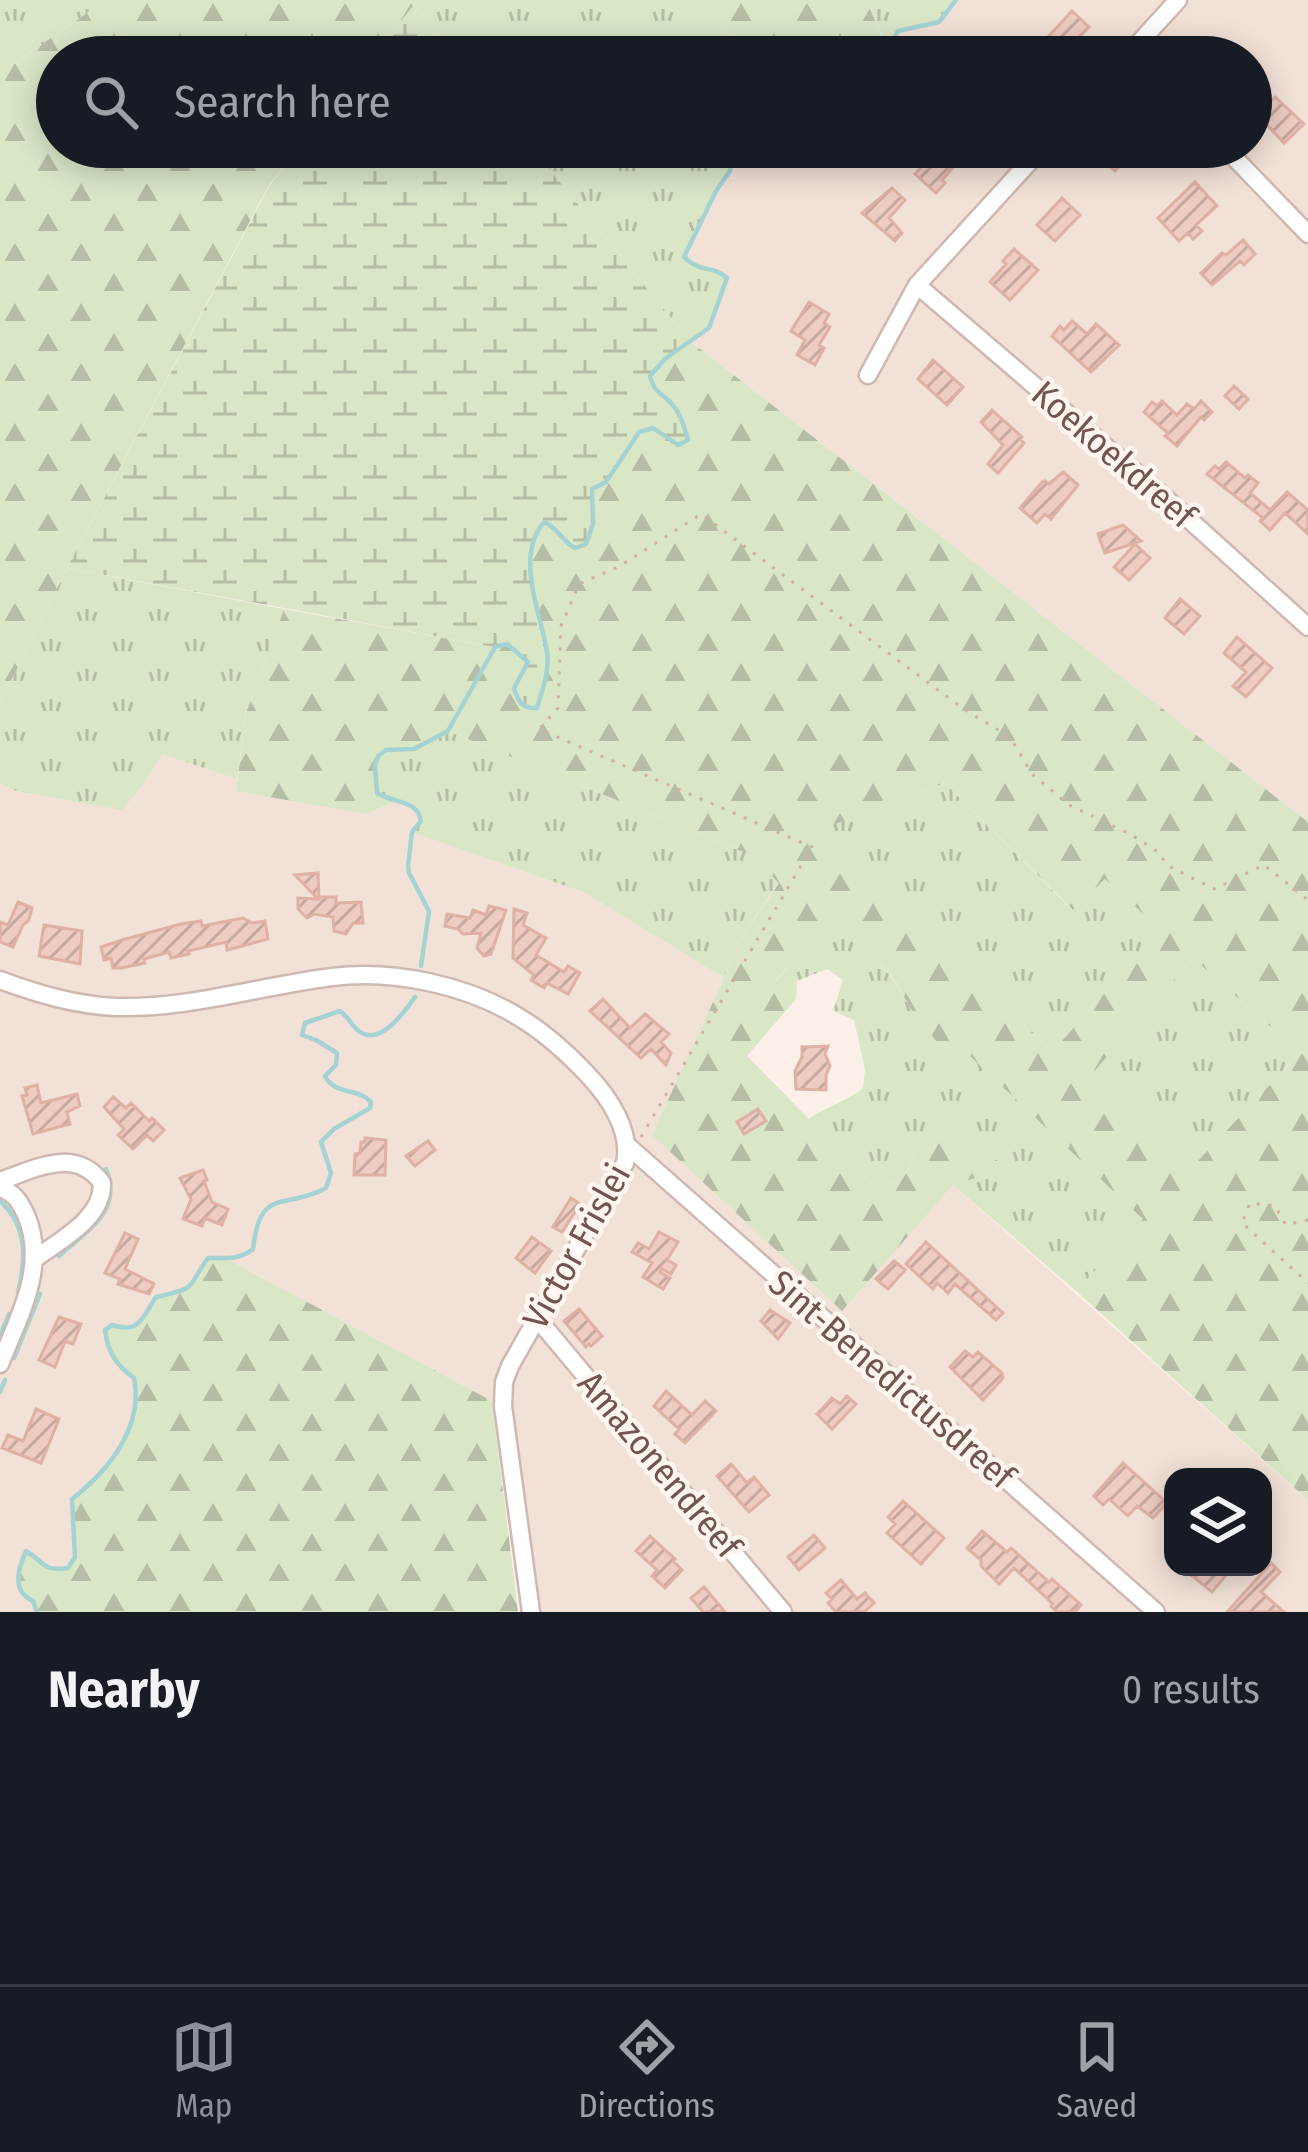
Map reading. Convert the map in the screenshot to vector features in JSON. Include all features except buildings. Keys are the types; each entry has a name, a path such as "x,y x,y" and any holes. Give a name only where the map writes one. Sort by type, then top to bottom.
{"street":[{"path":"1148,36 1178,0"},
{"path":"868,375 917,285 1024,168"},
{"path":"1245,168 1308,234"},
{"name":"Koekoekdreef","path":"917,285 1308,627"},
{"name":"Victor Frislei","path":"0,980 63,1000 113,1006 196,1002 320,979 388,976 458,990 510,1012 560,1046 595,1083 628,1146 625,1163 510,1366 502,1395 531,1612"},
{"name":"Sint-Benedictusdreef","path":"628,1146 1156,1612"},
{"path":"0,1184 65,1162 84,1164 102,1183 99,1205 92,1215 36,1258"},
{"path":"0,1184 23,1210 36,1258 0,1364"},
{"name":"Amazonendreef","path":"536,1317 783,1612"}],"path":[{"path":"650,1124 812,847 539,729 558,708 561,626 579,584 620,566 701,514 965,710 1010,737 1032,774 1069,805 1130,834 1158,852 1168,866 1214,889 1264,866 1308,900"},
{"path":"1308,1220 1286,1225 1275,1207 1250,1204 1242,1223 1308,1282"}],"shaded area":[{"path":"956,0 1308,0 1308,822 690,341 709,328 727,278 718,270 695,268 684,257 731,168 1272,168 1272,36 896,36 898,31 939,22"},
{"path":"162,753 237,779 237,791 364,814 397,801 420,814 413,832 585,893 724,978 653,1135 841,1310 953,1185 1272,1468 1164,1468 1164,1576 1272,1576 1272,1468 1308,1500 1308,1612 539,1612 510,1395 492,1401 225,1258 202,1267 186,1290 156,1297 136,1327 127,1329 122,1369 134,1378 137,1406 121,1447 72,1499 75,1557 68,1568 55,1570 43,1567 34,1556 23,1596 33,1601 37,1612 0,1612 0,784 17,791 145,782"}],"green space":[{"path":"0,0 106,0 54,36 36,36 36,48 0,73"},
{"path":"106,0 410,0 414,5 389,36 54,36"},
{"path":"410,0 708,0 729,36 440,36"},
{"path":"708,0 866,0 882,36 729,36"},
{"path":"866,0 956,0 939,22 882,36"},
{"path":"414,5 440,36 389,36"},
{"path":"36,48 36,168 283,168 269,185 0,703 0,73"},
{"path":"283,168 548,168 690,341 650,376 676,409 688,440 678,445 653,429 639,432 606,482 592,489 593,524 586,544 575,548 544,522 535,536 530,568 548,659 537,708 524,706 517,697 514,688 528,662 507,645 494,647 67,568 270,185"},
{"path":"548,168 731,168 684,257 727,278 709,328 690,341"},
{"path":"690,341 1308,822 1308,1500 1076,1291 1143,1219 956,1043 940,1046 896,982 832,919 775,981 796,999 747,1056 879,1190 904,1176 919,1145 942,1129 966,1135 1006,1168 953,1185 842,1311 652,1135 734,949 779,883 751,855 448,731 414,749 386,750 379,755 377,793 397,801 365,814 236,791 246,713 284,609 494,647 507,644 528,662 548,654 531,586 536,535 544,522 562,541 593,524 592,489 614,471 639,432 653,428 663,398 650,376","holes":["945,783 1073,910 1105,879 1161,930 1052,1052 814,832","1193,958 1300,1053 1194,1165 1091,1075"]},
{"path":"67,568 284,609 246,713 237,779 162,754 122,810 0,784 0,703"},
{"path":"448,731 751,855 779,882 734,949 724,978 585,893 412,832 421,821 419,814 410,805 377,793 375,765 386,750 414,749"},
{"path":"945,783 1072,910 1105,879 1162,930 1052,1052 813,832"},
{"path":"831,918 874,957 940,1046 956,1043 1144,1219 1076,1291 953,1185 966,1135 941,1130 919,1145 904,1176 879,1190 809,1119 863,1088 865,1069 854,1020 833,1011 843,980 827,969 797,981 796,999 775,982"},
{"path":"1193,958 1300,1053 1194,1165 1090,1075"},
{"path":"208,1258 225,1258 492,1401 518,1612 37,1612 19,1586 18,1572 26,1551 48,1567 68,1568 75,1557 72,1499 111,1461 134,1414 134,1378 114,1358 105,1330 112,1325 135,1326 156,1297 190,1286"}],"waterway":[{"path":"895,36 898,31 939,22 956,0"},
{"path":"421,966 429,911 408,866 412,832 421,821 415,809 377,793 375,765 386,750 414,749 448,731 495,647 507,644 528,662 514,688 521,703 537,708 548,659 530,569 535,536 544,522 575,548 586,544 593,524 592,489 606,482 639,432 653,428 678,445 688,440 676,409 650,376 666,358 709,328 727,278 684,257 731,168"},
{"path":"37,1612 19,1586 26,1551 48,1567 68,1568 75,1557 72,1499 111,1461 134,1414 134,1378 114,1358 105,1330 112,1325 135,1326 156,1297 190,1286 208,1258 248,1253 268,1208 326,1188 331,1173 321,1142 370,1108 371,1102 329,1082 325,1076 336,1065 337,1053 302,1035 305,1023 340,1011 360,1032 376,1034 392,1025 415,997"},
{"path":"59,1256 106,1209 110,1197 106,1169"},
{"path":"0,1201 20,1233 18,1293"},
{"path":"14,1358 40,1294"},
{"path":"0,1336 9,1314"},
{"path":"0,1392 5,1380"}]}
